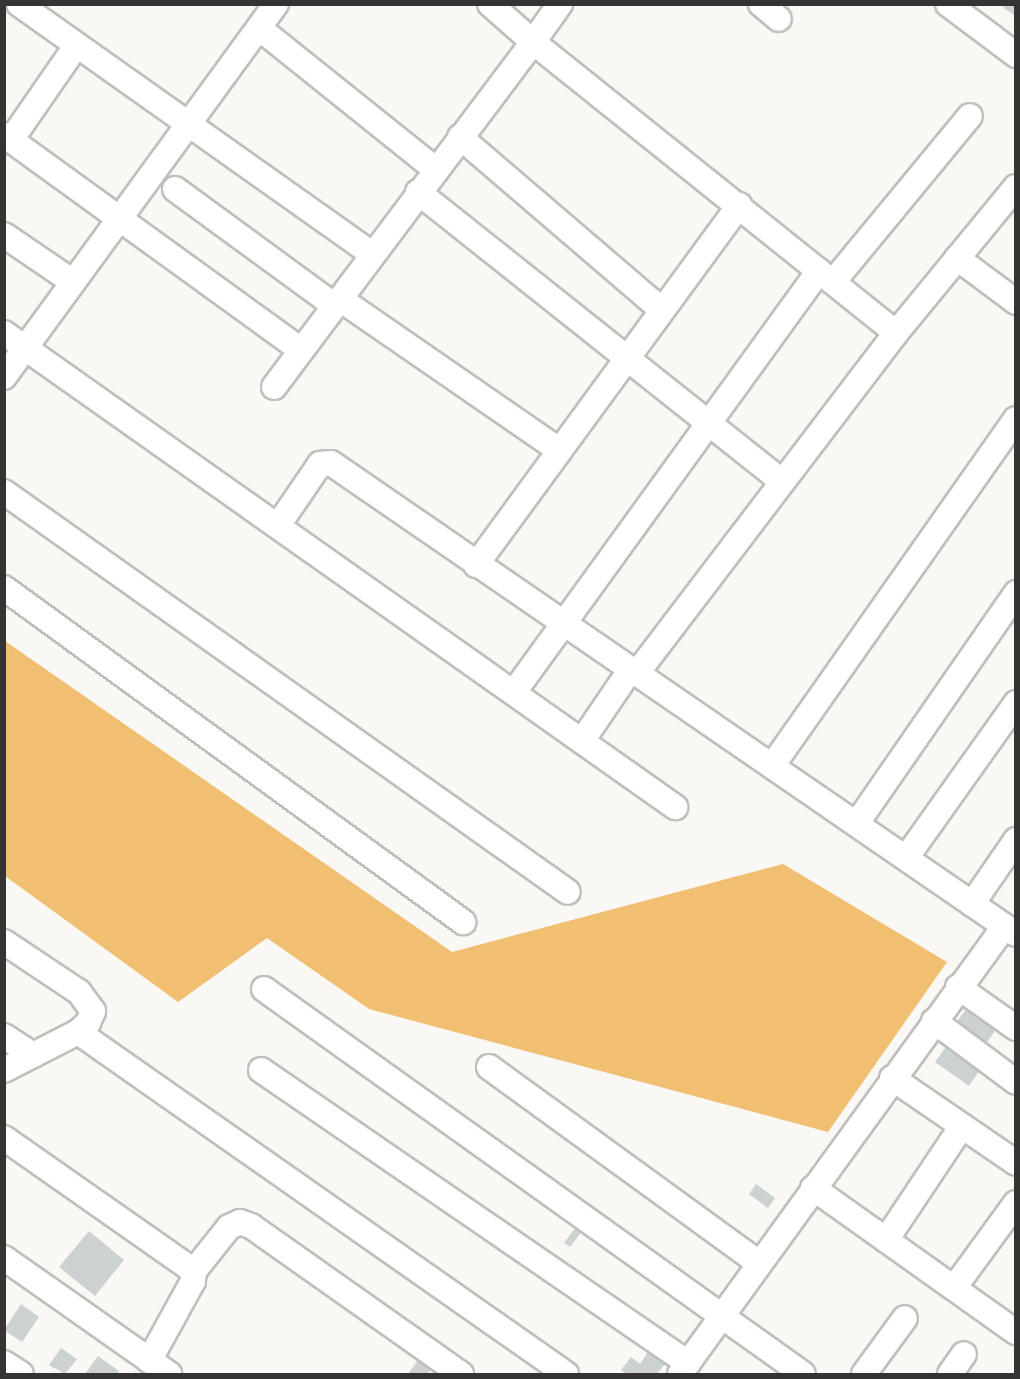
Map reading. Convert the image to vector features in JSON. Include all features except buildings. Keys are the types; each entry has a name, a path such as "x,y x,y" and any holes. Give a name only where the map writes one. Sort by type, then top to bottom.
{"street":[{"path":"19,4 189,127 372,254"},
{"path":"490,4 533,42 896,333"},
{"path":"274,387 560,4"},
{"path":"948,4 1016,55"},
{"path":"4,377 189,127 266,13 435,169"},
{"path":"76,46 8,138 301,350"},
{"path":"514,692 560,622 707,421 826,276 970,116"},
{"path":"460,137 662,310"},
{"path":"582,741 896,333 1016,187"},
{"path":"175,189 560,451"},
{"path":"418,192 782,482"},
{"path":"476,564 739,205"},
{"path":"4,235 73,282"},
{"path":"957,258 1016,302"},
{"path":"4,333 279,524 675,807"},
{"path":"772,766 1016,419"},
{"path":"261,1070 684,1369 958,987 1010,931 857,823 325,461 279,524"},
{"path":"4,492 568,892"},
{"path":"4,588 463,922"},
{"path":"857,823 1016,593"},
{"path":"906,858 1016,704"},
{"path":"972,904 1016,840"},
{"path":"4,942 89,1001 93,1011 88,1023 78,1032 4,1070"},
{"path":"958,987 1016,1028"},
{"path":"264,989 721,1317 793,1372"},
{"path":"934,1021 1016,1082"},
{"path":"78,1032 566,1374"},
{"path":"4,1036 33,1055"},
{"path":"489,1067 759,1263"},
{"path":"892,1078 1016,1164"},
{"path":"886,1240 962,1126"},
{"path":"4,1138 194,1271"},
{"path":"813,1188 1016,1332"},
{"path":"954,1288 1016,1203"},
{"path":"149,1361 193,1281 194,1271 229,1227 240,1222 251,1226 461,1374"},
{"path":"4,1258 169,1374"},
{"path":"864,1374 905,1318"},
{"path":"950,1374 964,1354"},
{"path":"4,1362 21,1374"}],"shaded area":[{"path":"5,641 452,952 783,864 947,962 828,1132 369,1009 267,938 178,1002 5,876"}]}
